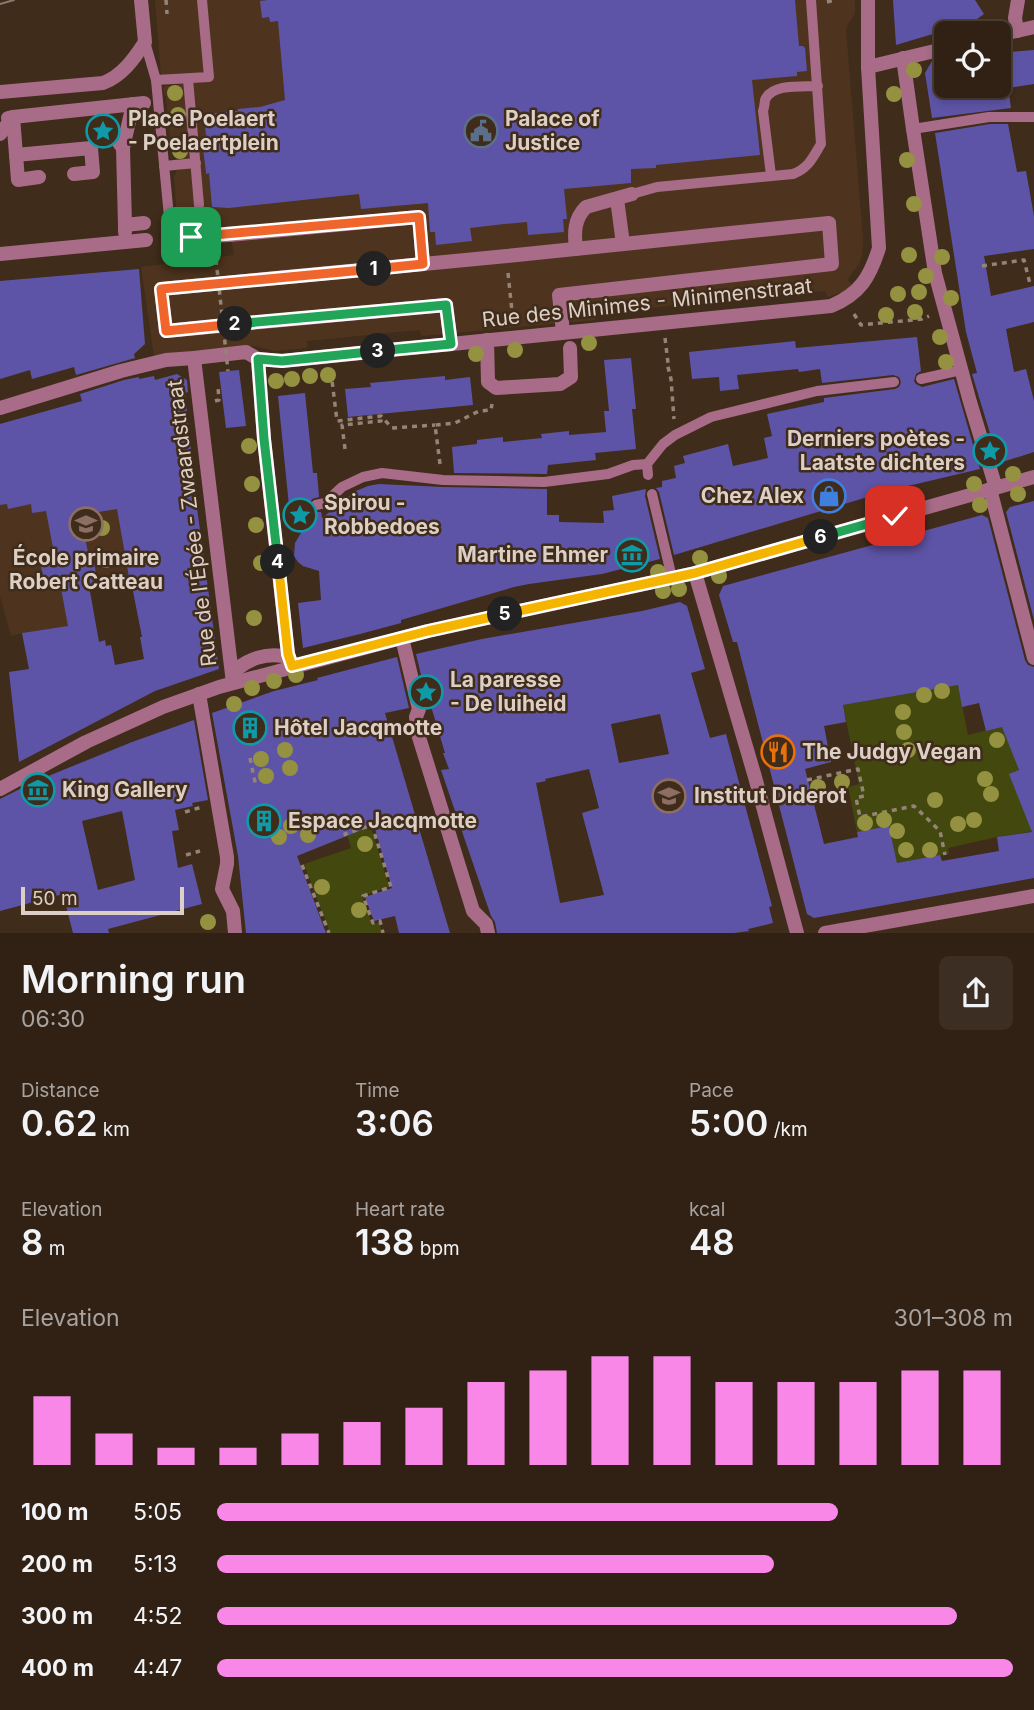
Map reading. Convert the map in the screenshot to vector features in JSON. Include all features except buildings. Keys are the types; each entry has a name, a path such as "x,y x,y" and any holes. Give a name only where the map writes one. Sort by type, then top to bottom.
{"street":[{"path":"0,92 103,83 114,79 132,61 145,42 141,0"},
{"path":"849,305 872,269 879,248 868,66 868,0"},
{"path":"1017,31 1015,18 1018,0"},
{"path":"1011,32 1034,27"},
{"path":"868,66 934,51"},
{"path":"903,58 935,273 993,489 1034,658"},
{"path":"6,118 138,103 123,148 125,231 145,223"},
{"path":"104,106 110,126 123,148"},
{"path":"0,134 6,118"},
{"path":"6,118 16,155 18,180 39,177"},
{"path":"16,155 91,148 93,172 74,174"},
{"path":"576,249 574,232 578,217 586,207 632,194"},
{"path":"617,199 624,244"},
{"path":"171,238 419,217 423,264"},
{"path":"451,344 446,305 166,331 161,289 829,223 832,264 559,295 563,332"},
{"path":"0,254 146,240"},
{"name":"Rue des Minimes - Minimenstraat","path":"0,408 166,360 246,352 258,359 282,361 849,305"},
{"path":"486,340 488,382 496,388 560,384 571,377 570,348"},
{"name":"Rue de l'Épée - Zwaardstraat","path":"194,358 235,676"},
{"path":"258,359 287,661"},
{"path":"0,789 86,741 199,694 235,676 287,661 695,573 1034,477"},
{"path":"695,573 755,777 797,933"},
{"path":"402,638 419,709 416,717 418,734 473,911 486,924 488,933"},
{"path":"199,694 227,857 222,889 233,911 235,933"},
{"path":"825,933 1034,896"}],"lane":[{"path":"156,80 209,76 202,0"},
{"path":"632,194 657,187 793,174 810,164 821,144 811,0"},
{"path":"145,42 156,80 171,238"},
{"path":"188,79 199,205"},
{"path":"771,175 765,100 770,93 779,89 818,86"},
{"path":"914,129 989,117 1034,117"},
{"path":"164,166 196,163"},
{"path":"921,379 961,370"},
{"path":"316,505 326,503 342,487 382,473 443,480 544,481 608,474 633,465 648,469 663,444 711,417 817,391 894,382"},
{"path":"652,494 673,578"}],"path":[{"path":"166,0 167,13"},
{"path":"215,250 228,370"},
{"path":"982,266 1024,260 1030,284"},
{"path":"508,273 512,310"},
{"path":"849,305 861,325 922,319"},
{"path":"662,323 671,379 674,426"},
{"path":"331,370 337,421 381,416"},
{"path":"381,416 392,428 455,423 480,411 491,410 496,388"},
{"path":"345,449 342,425 381,421 381,416"},
{"path":"435,425 440,460"},
{"path":"250,758 257,787"},
{"path":"807,780 858,769 864,796 856,798 860,817 914,806 940,831 944,855"},
{"path":"346,836 345,834 372,825 391,887 363,896 373,923 380,921 383,933"},
{"path":"186,855 200,851"},
{"path":"302,865 329,933"}],"shaded area":[{"path":"155,0 855,0 855,14 846,30 863,239 859,264 847,280 851,286 828,297 825,291 597,313 595,320 422,336 419,330 307,341 307,348 275,351 254,346 154,356 141,267 234,255 230,229 181,232 178,228 174,176 177,170 185,169 185,159 176,156 171,148 163,88 178,85 177,75 161,75"},
{"name":"École primaire Robert Catteau","path":"58,408 64,436 103,487 176,565 89,586 99,642 77,646 58,638 55,628 11,636 0,596 0,424"}],"green space":[{"path":"958,685 968,735 1007,725 1034,831 948,848 949,854 897,863 889,826 857,832 848,787 859,784 843,705"},
{"path":"371,827 389,887 362,896 372,924 379,923 382,933 330,933 304,864 351,848 347,835"}],"tram line":[{"path":"0,4 14,0"}],"place":[{"name":"Place Poelaert - Poelaertplein","path":"103,131"},
{"name":"Palace of Justice","path":"481,131"},
{"name":"Derniers poètes - Laatste dichters","path":"990,451"},
{"name":"Chez Alex","path":"829,496"},
{"name":"Spirou - Robbedoes","path":"300,515"},
{"name":"École primaire Robert Catteau","path":"86,524"},
{"name":"Martine Ehmer","path":"632,555"},
{"name":"La paresse - De luiheid","path":"426,692"},
{"name":"Hôtel Jacqmotte","path":"250,728"},
{"name":"The Judgy Vegan","path":"778,752"},
{"name":"King Gallery","path":"38,790"},
{"name":"Institut Diderot","path":"669,796"},
{"name":"Espace Jacqmotte","path":"264,821"}],"route":[{"path":"191,237 419,217 423,264 161,289 166,331 446,305 451,344 282,361 258,359 272,510 288,654 292,666 428,631 695,573 895,516"}]}
